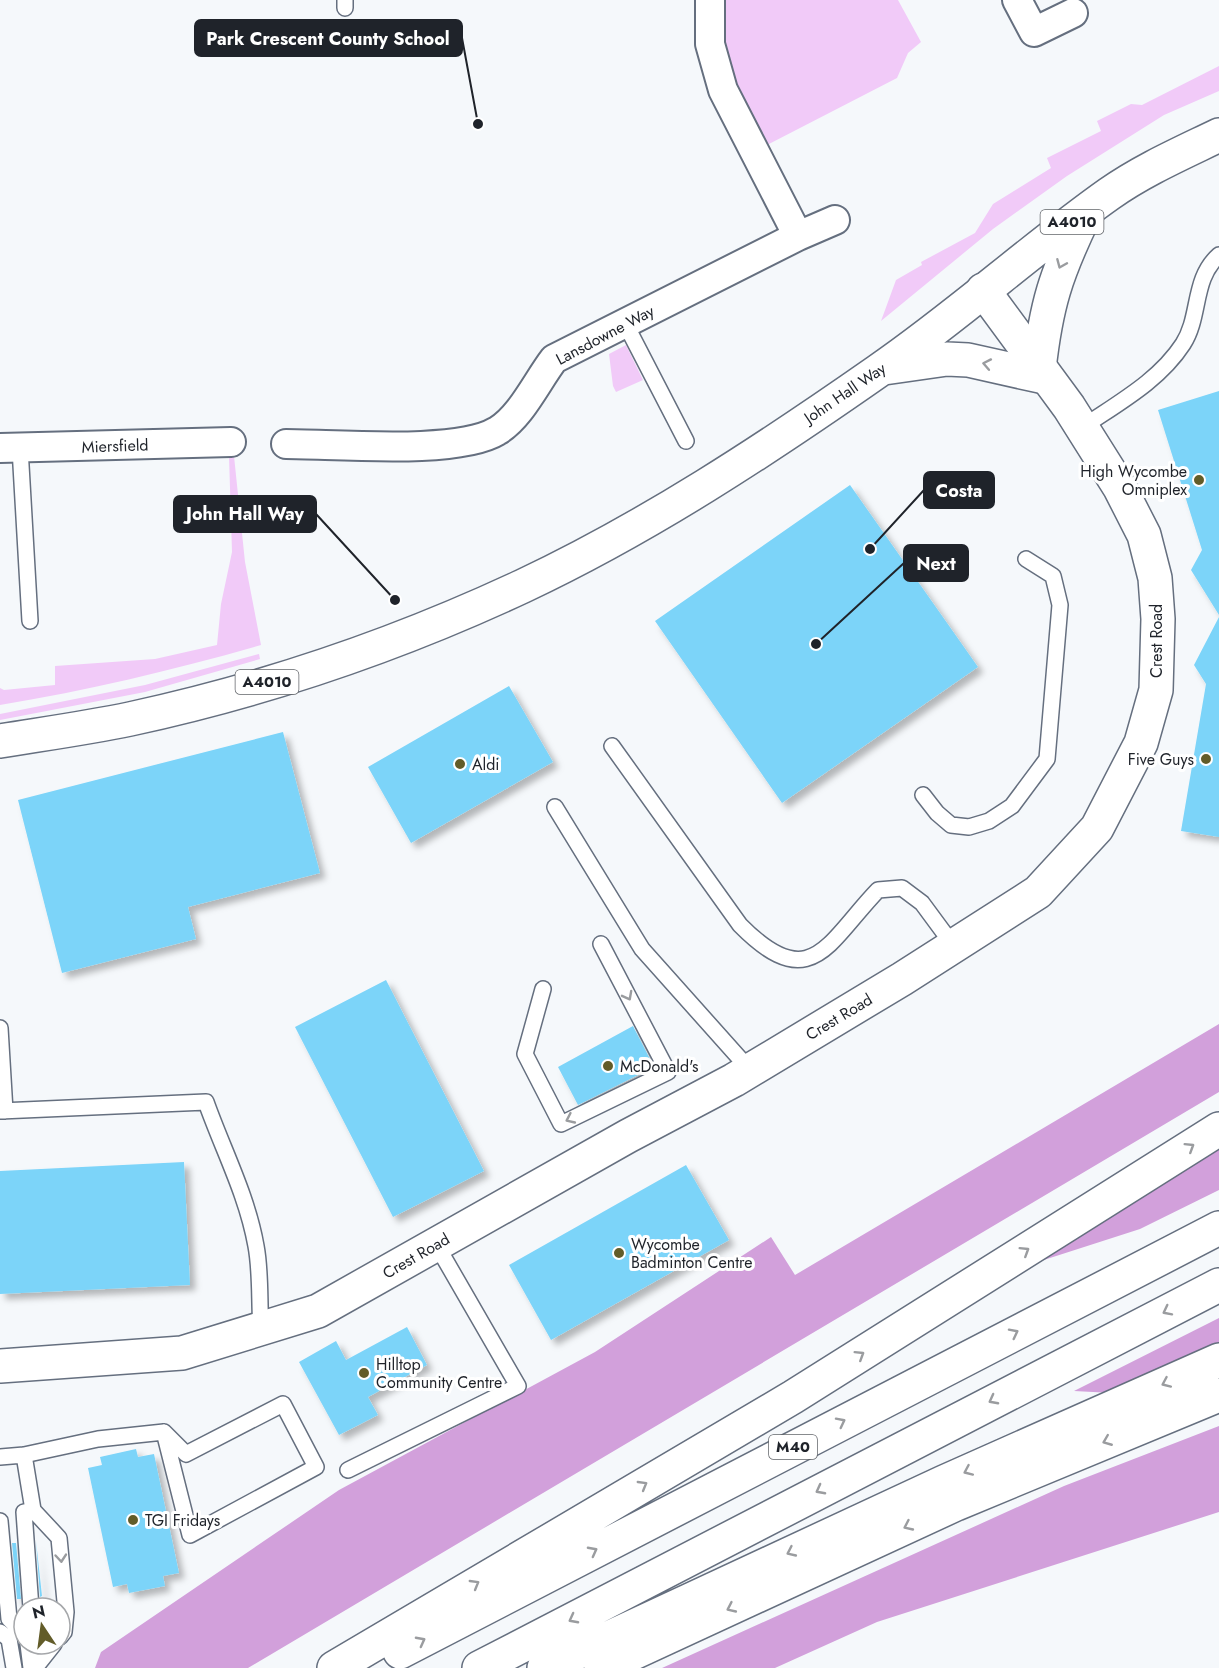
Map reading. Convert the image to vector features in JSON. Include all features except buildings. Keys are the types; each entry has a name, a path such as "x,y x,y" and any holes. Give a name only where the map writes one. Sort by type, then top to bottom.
{"main road":[{"name":"John Hall Way","path":"0,741 129,719 266,683 414,632 524,586 656,516 751,456 883,368 1112,192 1165,161 1219,135"},
{"path":"883,368 947,359 968,360 1042,373 1051,293 1060,266 1086,211"},
{"name":"Crest Road","path":"0,1366 182,1353 318,1311 750,1070 902,979 1038,892 1097,828 1141,743 1156,690 1158,619 1155,578 1143,535 1120,488 1083,427 982,290"},
{"name":"M40","path":"334,1668 793,1397 1219,1128"},
{"name":"M40","path":"369,1668 1219,1228"},
{"path":"479,1668 1219,1284"},
{"path":"544,1668 944,1482 1219,1360"},
{"path":"601,1668 956,1504 1219,1395"}],"street":[{"path":"710,0 710,44 723,90 798,236"},
{"path":"1017,0 1034,32 1073,13"},
{"name":"Lansdowne Way","path":"286,444 411,446 467,442 497,431 518,413 535,383 554,359 798,236 835,220"},
{"name":"Miersfield","path":"10,448 231,442"}],"lane":[{"path":"1083,427 1148,384 1184,344 1202,276 1219,255"},
{"path":"625,323 686,441"},
{"path":"10,448 30,621"},
{"path":"923,795 936,813 951,825 969,827 989,821 1012,806 1047,759 1060,605 1053,576 1026,559"},
{"path":"612,746 740,925 757,942 785,959 805,960 831,945 878,890 902,888 922,903 953,945"},
{"path":"555,807 642,949 750,1070"},
{"path":"543,989 525,1054 561,1124 668,1072 601,944"},
{"path":"0,1028 2,1111 206,1102 242,1191 257,1248 261,1329"},
{"path":"348,1470 518,1386 436,1244"},
{"path":"284,1404 316,1467 190,1535 164,1432 186,1454 284,1404"},
{"path":"0,1457 24,1455 98,1439 164,1432"},
{"path":"24,1455 31,1596"},
{"path":"0,1516 28,1511"},
{"path":"28,1511 59,1538 64,1596"},
{"path":"0,1521 9,1619 12,1622"},
{"path":"0,1632 9,1639 14,1668"},
{"path":"33,1668 44,1656"}],"shaded area":[{"path":"720,0 898,0 921,42 908,53 897,78 767,145 739,92 726,60 720,22"},
{"path":"1219,66 1219,91 1164,115 1067,176 993,229 881,321 896,280 922,265 921,262 975,233 993,204 1051,168 1047,158 1101,131 1097,121 1131,104 1142,105"},
{"path":"626,345 643,380 616,392 613,386 609,354"},
{"path":"229,456 234,456 245,562 261,645 131,679 0,705 0,688 4,690 55,685 55,666 155,659 217,645 221,604 232,552"},
{"path":"259,654 260,659 145,692 0,720 0,714 145,685"},
{"path":"1219,1024 1219,1092 248,1668 95,1668 101,1652 339,1490 595,1352 771,1237 795,1275"},
{"path":"1219,1149 1219,1190 1140,1229 1022,1267"},
{"path":"1219,1318 1219,1344 1112,1393 1074,1391"},
{"path":"1219,1426 1219,1512 877,1622 775,1668 662,1668 1064,1486"}],"place":[{"name":"Park Crescent County School","path":"478,124"},
{"name":"High Wycombe Omniplex","path":"1199,480"},
{"name":"Costa","path":"870,549"},
{"name":"John Hall Way","path":"395,600"},
{"name":"Next","path":"816,644"},
{"name":"Five Guys","path":"1206,759"},
{"name":"Aldi","path":"460,764"},
{"name":"McDonald's","path":"608,1066"},
{"name":"Wycombe Badminton Centre","path":"619,1253"},
{"name":"Hilltop Community Centre","path":"364,1373"},
{"name":"TGI Fridays","path":"133,1520"}]}
